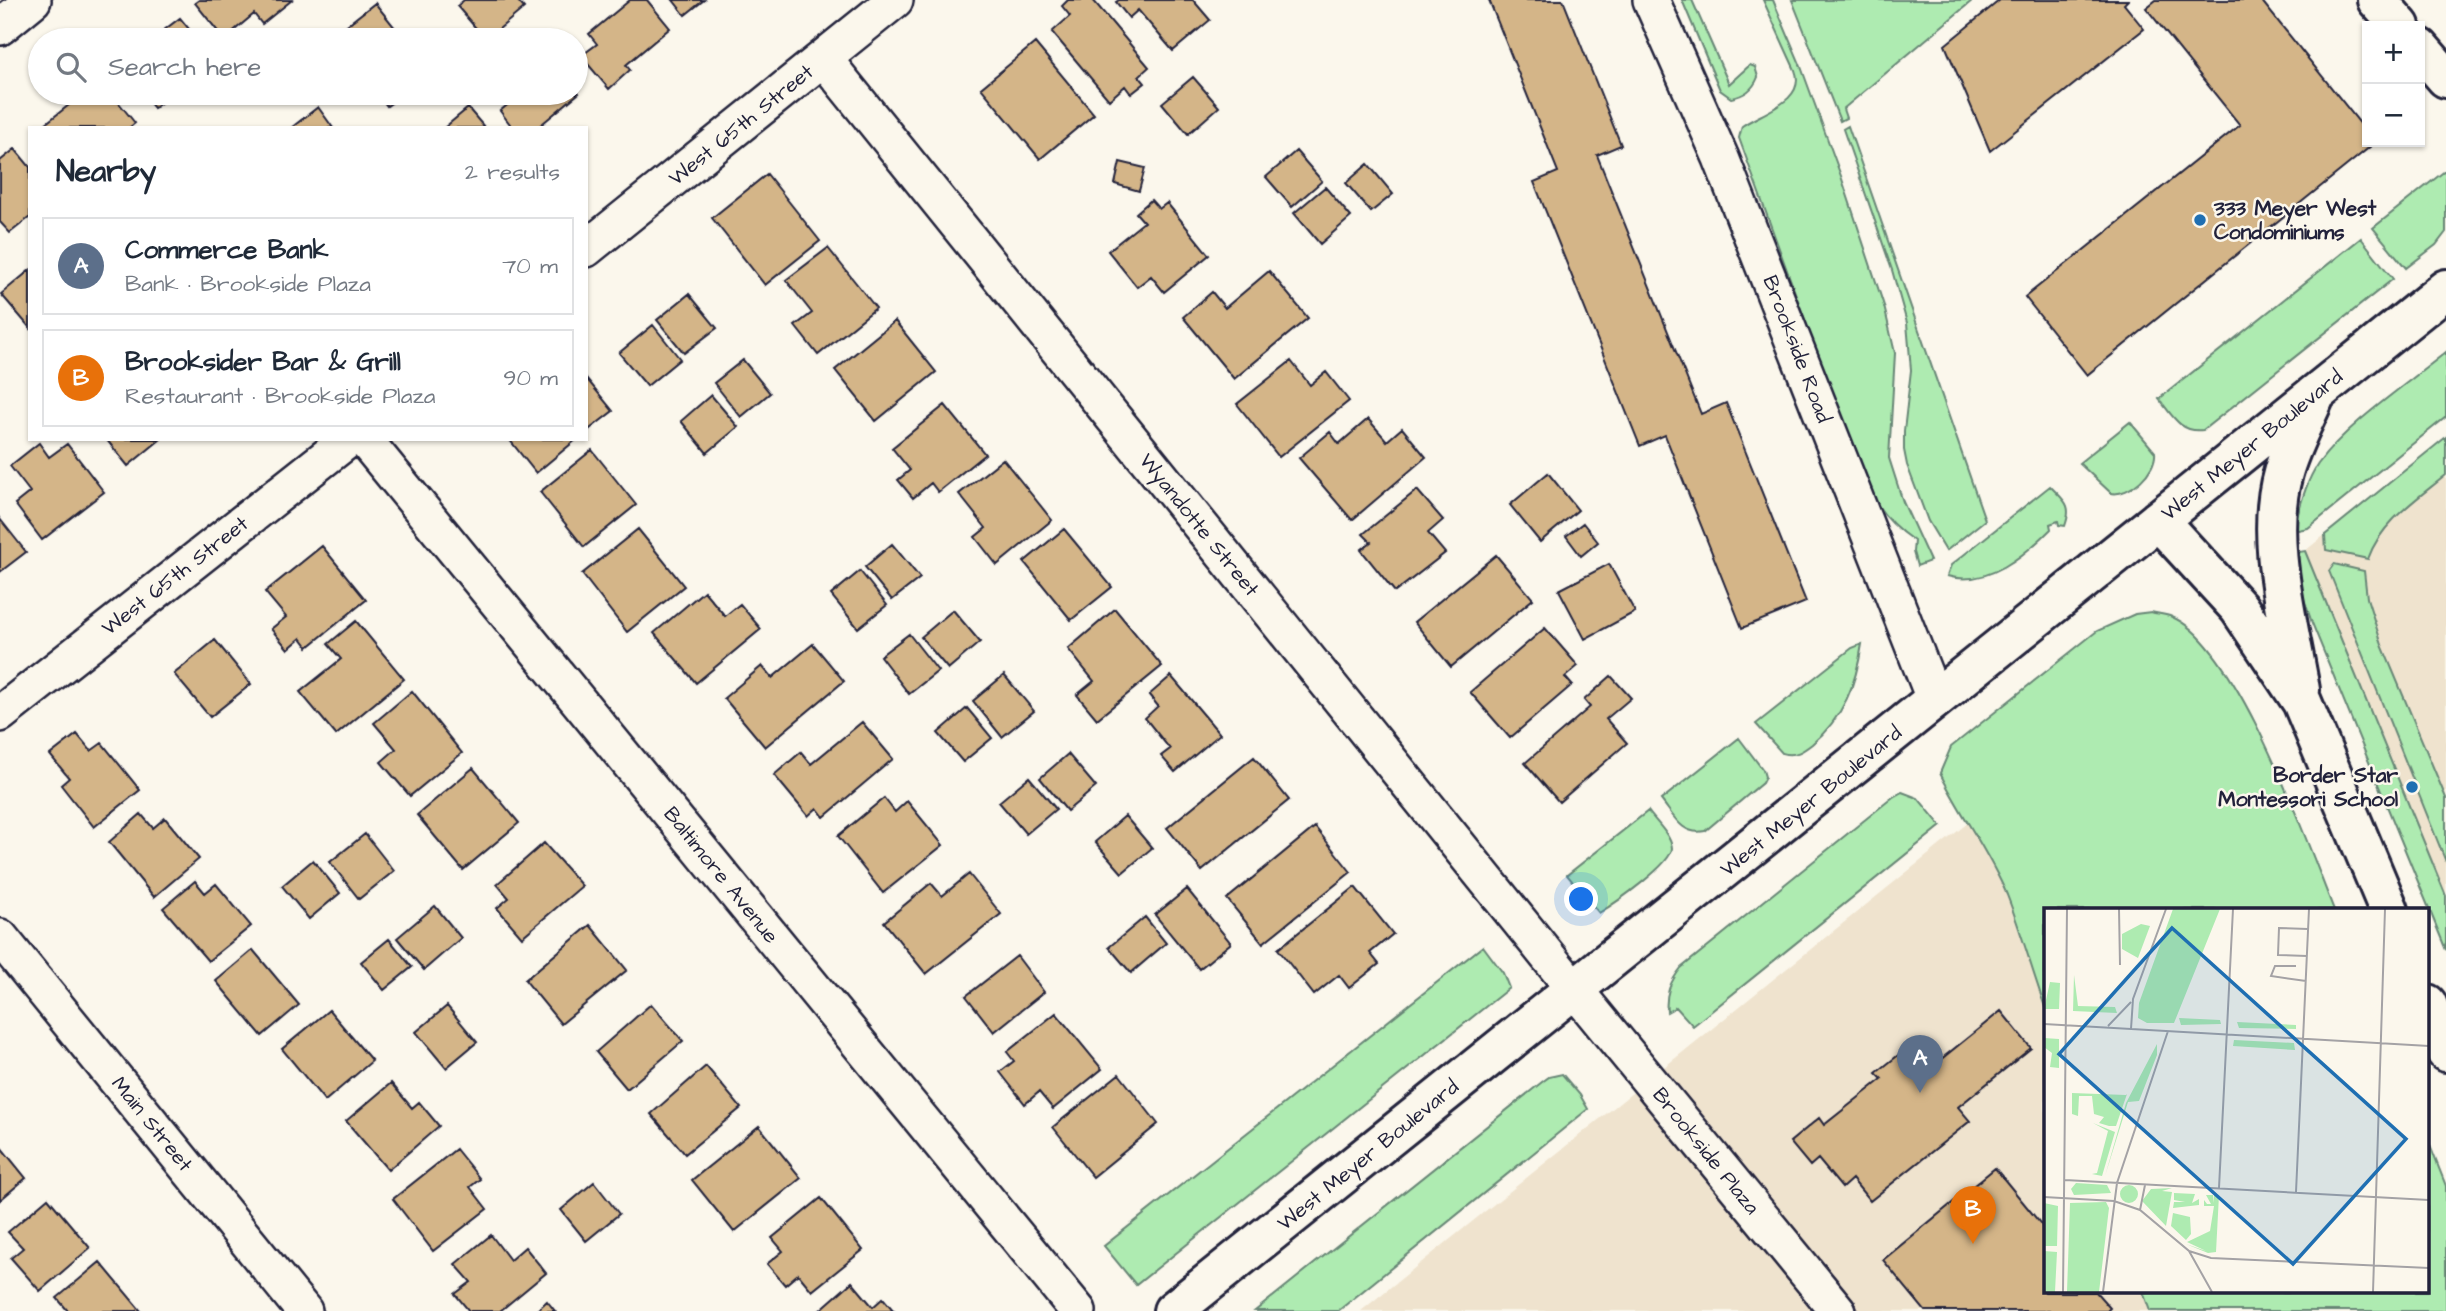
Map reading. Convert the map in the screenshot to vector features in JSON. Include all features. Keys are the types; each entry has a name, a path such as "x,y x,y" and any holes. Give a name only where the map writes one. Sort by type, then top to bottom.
{"main road":[{"path":"2377,0 2396,21"},
{"path":"2425,54 2446,78"},
{"name":"West Meyer Boulevard","path":"1174,1311 2446,289"},
{"path":"2302,702 2277,561 2277,521 2283,473 2315,394"},
{"path":"2158,520 2239,608 2302,702 2388,908"},
{"path":"2428,1007 2446,1052"}],"street":[{"path":"0,27 33,0"},
{"name":"West 65th Street","path":"588,247 895,0"},
{"name":"Brookside Road","path":"1651,0 1721,158 1936,701"},
{"name":"Wyandotte Street","path":"824,59 1575,990"},
{"name":"West 65th Street","path":"0,714 346,441"},
{"name":"Baltimore Avenue","path":"366,441 1078,1311"},
{"name":"Main Street","path":"0,937 304,1311"},
{"name":"Brookside Plaza","path":"1575,990 1838,1311"}],"shaded area":[{"name":"Border Star Montessori School","path":"2446,437 2446,950 2312,623 2293,553 2305,551"},
{"path":"1984,810 2044,953 2044,1294 2159,1294 2165,1311 1361,1311"}],"green space":[{"path":"1682,0 1692,0 1729,84 1750,65 1755,67 1758,77 1747,92 1731,98 1720,90"},
{"path":"1763,0 1773,0 1800,64 1884,306 1895,353 1889,458 1903,502 1930,561 1917,566 1913,552 1914,541 1884,514 1860,471 1739,138 1742,126 1789,98 1797,81 1795,70"},
{"path":"1792,0 1973,0 1843,109 1846,118 1840,121"},
{"path":"1848,126 1985,520 1946,551 1928,521 1907,465 1904,431 1911,370 1907,323 1892,270 1843,129"},
{"path":"2446,170 2446,232 2436,245 2406,268 2373,228"},
{"path":"2361,238 2393,279 2203,430 2188,429 2177,422 2159,399"},
{"path":"2446,352 2446,417 2308,528 2293,531 2310,479 2330,449 2361,419"},
{"path":"2130,422 2155,452 2152,467 2133,487 2111,493 2079,463"},
{"path":"2446,437 2446,475 2391,522 2368,559 2326,550 2325,535"},
{"path":"2050,486 2066,503 2068,513 2065,526 2059,525 2058,521 2050,524 2051,529 2029,549 1991,573 1962,578 1947,576 1951,565"},
{"path":"2305,551 2446,896 2446,950 2312,623 2296,575 2293,553"},
{"path":"2334,564 2364,571 2367,598 2382,645 2446,798 2446,862 2329,571"},
{"path":"2151,612 2172,617 2197,635 2221,665 2268,748 2333,908 2044,908 2044,1004 2007,895 1940,773 1951,747 2097,631 2135,614"},
{"path":"1862,644 1852,686 1832,723 1802,751 1795,754 1782,753 1756,724 1852,648"},
{"path":"1739,738 1763,770 1765,777 1762,783 1705,831 1690,831 1684,828 1661,800"},
{"path":"1902,792 1918,798 1941,826 1693,1026 1676,1007 1667,1012 1669,988 1681,968"},
{"path":"1648,811 1669,838 1672,848 1669,855 1663,864 1641,883 1599,913 1567,875"},
{"path":"1483,946 1503,973 1509,988 1136,1285 1104,1246"},
{"path":"1562,1074 1588,1109 1338,1311 1255,1311 1542,1082"},
{"path":"2428,1141 2446,1186 2446,1311 2150,1311 2144,1294 2428,1294"}],"building":[{"path":"199,0 292,0 262,24 254,14 237,28 215,28 195,3"},
{"path":"464,0 517,0 524,8 500,28 476,28 457,6"},
{"path":"630,0 647,0 670,28 626,65 630,70 609,89 588,64 588,51 597,44 589,34"},
{"path":"673,0 704,0 685,15"},
{"path":"1068,0 1093,0 1149,67 1139,76 1145,83 1131,94 1125,86 1109,100 1052,32 1070,16 1062,6"},
{"path":"1193,0 1210,20 1173,51 1138,10 1129,18 1116,2"},
{"path":"1489,0 1563,0 1621,145 1597,155 1701,414 1726,403 1806,602 1742,628 1665,435 1640,446 1534,182 1558,172"},
{"path":"2000,0 2128,0 2124,4 2144,29 1990,151 1945,45"},
{"name":"333 Meyer West Condominiums","path":"2156,0 2261,0 2362,126 2362,147 2370,147 2087,375 2025,297 2240,125 2146,8"},
{"path":"375,3 395,28 349,28 347,25"},
{"path":"180,18 188,28 167,28"},
{"path":"1035,43 1094,114 1040,159 981,88"},
{"path":"1193,77 1219,107 1188,134 1162,103"},
{"path":"69,105 121,105 135,123 131,126 43,126"},
{"path":"507,105 565,105 539,126 511,126 500,111"},
{"path":"318,107 332,126 294,126"},
{"path":"468,108 483,126 446,126"},
{"path":"15,149 28,165 28,219 10,233 0,222 0,161"},
{"path":"1296,151 1322,181 1292,207 1266,177"},
{"path":"1120,162 1145,168 1139,191 1115,184"},
{"path":"1368,164 1393,194 1371,212 1346,183"},
{"path":"767,174 820,241 765,285 712,218"},
{"path":"1325,187 1351,217 1320,244 1294,213"},
{"path":"1151,200 1159,209 1167,203 1209,255 1164,292 1151,276 1137,287 1108,251 1144,222 1136,213"},
{"path":"828,248 876,308 818,355 795,326 812,313 786,280"},
{"path":"1269,271 1308,318 1234,379 1183,317 1212,292 1225,308"},
{"path":"28,272 28,326 1,294"},
{"path":"689,294 717,328 684,353 657,320"},
{"path":"895,321 936,372 876,421 835,370"},
{"path":"653,325 680,359 647,386 619,353"},
{"path":"743,360 770,393 741,417 714,383"},
{"path":"1291,361 1310,385 1326,372 1349,401 1279,457 1237,404"},
{"path":"588,380 613,411 588,430"},
{"path":"711,395 738,427 707,453 681,421"},
{"path":"945,405 985,454 938,492 931,483 913,498 898,480 910,470 892,448"},
{"path":"1368,419 1387,441 1402,428 1426,457 1352,520 1299,458 1330,432 1339,444"},
{"path":"108,441 159,441 128,466"},
{"path":"511,441 575,441 536,473"},
{"path":"39,443 49,457 67,444 104,492 42,540 15,504 30,492 10,466"},
{"path":"592,450 636,505 584,547 540,492"},
{"path":"1003,459 1052,520 997,565 975,537 986,528 959,494"},
{"path":"1548,473 1578,510 1540,542 1510,505"},
{"path":"1417,490 1443,520 1428,533 1445,553 1395,592 1361,550 1371,542 1363,534"},
{"path":"0,519 26,552 0,572"},
{"path":"1583,523 1598,542 1581,556 1566,536"},
{"path":"638,529 684,586 627,632 582,574"},
{"path":"1064,529 1112,587 1071,620 1024,562"},
{"path":"892,544 920,578 892,600 865,567"},
{"path":"322,546 366,600 308,647 301,638 288,649 271,629 286,617 265,592"},
{"path":"1496,555 1533,599 1451,667 1414,622"},
{"path":"1609,564 1635,612 1585,639 1559,590"},
{"path":"860,571 887,605 858,628 831,595"},
{"path":"704,591 725,616 740,604 761,629 696,683 654,633"},
{"path":"1115,609 1162,666 1097,719 1077,695 1094,681 1068,649"},
{"path":"953,610 980,642 948,669 921,637"},
{"path":"356,621 404,679 336,735 300,692 341,659 328,644"},
{"path":"1545,628 1578,666 1565,677 1572,685 1510,738 1470,692"},
{"path":"909,634 938,671 909,694 880,656"},
{"path":"215,640 251,684 210,717 174,674"},
{"path":"813,644 844,681 765,747 724,698 762,666 772,678"},
{"path":"1004,675 1034,711 1002,737 973,701"},
{"path":"1171,676 1220,734 1175,772 1161,756 1170,749 1145,718 1158,706 1149,695"},
{"path":"1611,676 1631,698 1606,719 1627,743 1559,802 1525,763 1590,707 1584,700"},
{"path":"412,691 462,753 410,796 381,762 396,749 374,723"},
{"path":"967,708 992,738 963,762 938,733"},
{"path":"862,722 893,759 824,817 817,808 808,816 774,775 801,752 811,764"},
{"path":"77,734 91,751 102,743 140,790 94,827 61,785 69,778 50,755"},
{"path":"1068,754 1096,787 1067,811 1040,778"},
{"path":"1254,757 1289,800 1202,871 1167,828"},
{"path":"473,768 519,823 463,870 417,815"},
{"path":"1029,777 1056,809 1026,834 999,802"},
{"path":"884,798 895,812 907,801 943,845 883,893 838,836"},
{"path":"141,814 153,828 165,818 199,859 154,897 109,842"},
{"path":"1125,816 1152,848 1122,873 1095,842"},
{"path":"1315,827 1351,872 1263,943 1227,899"},
{"path":"365,834 394,871 359,899 330,862"},
{"path":"544,843 582,886 522,937 497,908 509,898 497,884"},
{"path":"313,860 340,893 309,919 282,886"},
{"path":"969,874 1001,914 926,974 884,922 931,883 942,896"},
{"path":"195,881 205,893 216,884 251,926 208,961 163,908"},
{"path":"1355,887 1393,934 1370,953 1379,964 1349,988 1339,975 1314,995 1278,949"},
{"path":"1187,889 1231,943 1199,969 1155,915"},
{"path":"435,906 461,938 424,970 397,938"},
{"path":"1145,917 1166,943 1131,973 1109,947"},
{"path":"590,925 627,970 561,1024 525,980"},
{"path":"389,939 412,967 384,990 361,962"},
{"path":"253,950 299,1005 262,1036 216,981"},
{"path":"1017,956 1044,992 994,1032 966,996"},
{"path":"651,1004 683,1041 627,1089 596,1052"},
{"path":"447,1006 477,1042 446,1068 416,1032"},
{"path":"329,1010 372,1061 325,1101 282,1049"},
{"path":"2001,1011 2031,1048 1958,1107 1970,1121 1870,1201 1852,1179 1842,1188 1818,1159 1810,1166 1790,1142 1819,1118 1824,1125 1882,1079 1876,1073 1911,1045 1930,1068"},
{"path":"1056,1013 1102,1069 1053,1109 1039,1092 1025,1104 1000,1072 1014,1061 1007,1052"},
{"path":"706,1066 741,1108 685,1154 651,1114"},
{"path":"1119,1074 1158,1124 1093,1177 1053,1127"},
{"path":"391,1083 412,1108 419,1102 439,1126 388,1170 346,1121"},
{"path":"759,1126 801,1178 734,1232 692,1180"},
{"path":"0,1146 26,1178 0,1200"},
{"path":"456,1149 480,1179 470,1187 487,1209 433,1251 393,1199"},
{"path":"1995,1168 2044,1228 2044,1294 2098,1294 2110,1308 2107,1311 1925,1311 1883,1260"},
{"path":"594,1182 619,1214 586,1241 561,1210"},
{"path":"48,1198 90,1248 40,1291 11,1258 23,1248 8,1232"},
{"path":"821,1198 863,1250 812,1291 798,1274 785,1285 767,1264 783,1251 772,1238"},
{"path":"491,1235 510,1260 525,1247 546,1273 500,1311 469,1311 455,1294 471,1282 455,1264"},
{"path":"100,1262 141,1311 68,1311 57,1298"},
{"path":"852,1282 873,1307 883,1298 894,1311 819,1311"},
{"path":"547,1301 555,1311 536,1311"}],"place":[{"name":"333 Meyer West Condominiums","path":"2200,220"},
{"name":"Border Star Montessori School","path":"2412,787"},
{"name":"Commerce Bank","path":"1920,1093"},
{"name":"Brooksider Bar & Grill","path":"1973,1244"}]}
